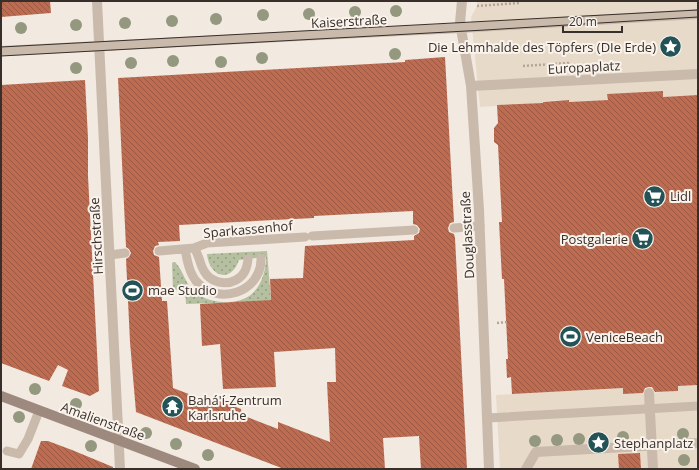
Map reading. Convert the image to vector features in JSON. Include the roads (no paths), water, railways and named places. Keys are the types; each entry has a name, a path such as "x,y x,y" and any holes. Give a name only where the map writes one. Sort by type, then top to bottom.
{"main road":[{"name":"Amalienstraße","path":"1,396 196,469"}],"street":[{"name":"Hirschstraße","path":"97,1 120,469"},
{"name":"Douglasstraße","path":"462,1 460,28 471,86 480,226 489,469"},
{"name":"Kaiserstraße","path":"1,51 460,28 698,14"},
{"name":"Europaplatz","path":"471,86 698,74"},
{"path":"649,392 653,469"},
{"path":"526,469 536,452 698,443"}],"lane":[{"path":"460,28 475,31"},
{"path":"454,228 480,226"},
{"name":"Sparkassenhof","path":"159,251 189,249 207,244 414,230"},
{"path":"189,249 188,265 196,280 206,290 218,295 234,293 249,285 260,269 261,258"},
{"name":"Sparkassenhof","path":"189,249 198,254 206,274 214,281 231,282 239,278 246,271 248,259"},
{"path":"110,255 125,254"},
{"path":"488,418 698,406"},
{"path":"7,451 19,454 28,439 39,411"}],"tram line":[{"path":"1,47 698,10"},
{"path":"1,56 698,17"}],"place":[{"name":"Die Lehmhalde des Töpfers (DIe Erde)","path":"671,47"},
{"name":"Lidl","path":"655,196"},
{"name":"Postgalerie","path":"643,239"},
{"name":"mae Studio","path":"133,290"},
{"name":"VeniceBeach","path":"571,337"},
{"name":"Bahá'í-Zentrum Karlsruhe","path":"173,407"},
{"name":"Stephanplatz","path":"598,443"}]}
